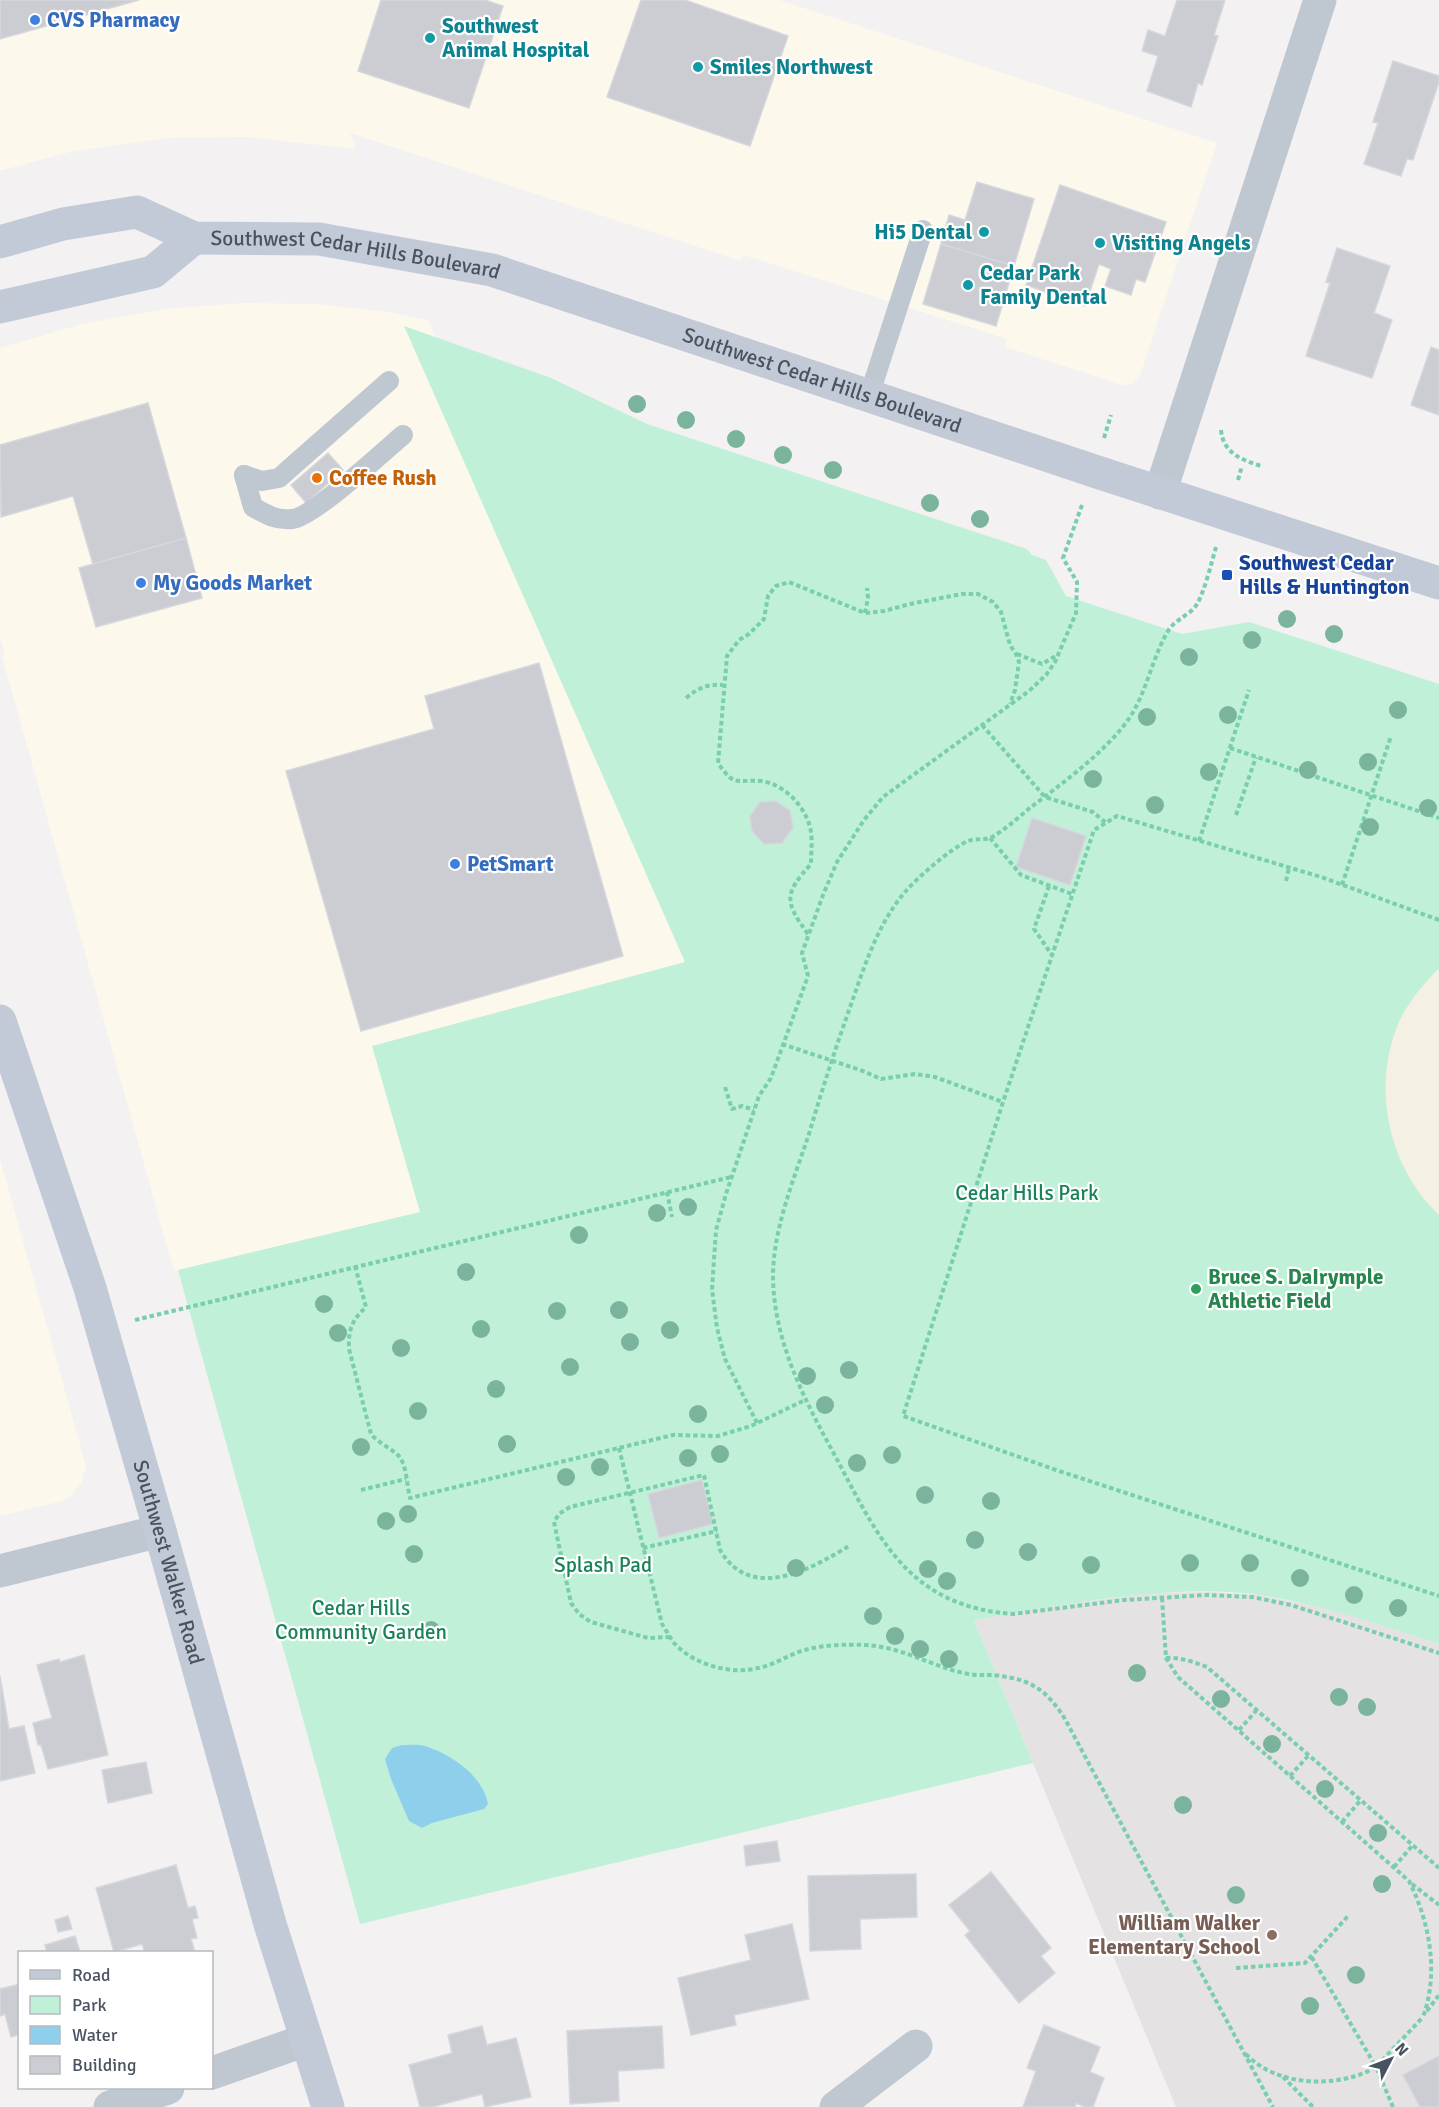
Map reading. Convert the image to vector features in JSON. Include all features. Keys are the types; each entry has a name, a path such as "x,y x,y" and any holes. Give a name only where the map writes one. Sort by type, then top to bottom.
{"main road":[{"name":"Southwest Cedar Hills Boulevard","path":"0,242 63,224 137,212 194,238 319,238 492,270 1160,493 1439,582"},
{"name":"Southwest Cedar Hills Boulevard","path":"0,307 153,272 194,238"},
{"name":"Southwest Walker Road","path":"0,1021 90,1288 270,1924 328,2107"}],"street":[{"path":"1160,493 1320,0"},
{"path":"0,1571 160,1531"},
{"path":"213,2073 306,2040"},
{"path":"836,2107 916,2046"},
{"path":"110,2107 165,2089"}],"lane":[{"path":"869,396 923,230"},
{"path":"389,381 279,478 262,481 244,475 253,507 272,518 294,520 314,510 403,435"}],"path":[{"path":"1221,430 1221,437 1229,450 1241,458 1262,466"},
{"path":"757,1423 725,1359 717,1328 712,1289 716,1230 731,1177 759,1096 771,1078 808,976 802,953 808,934 837,862 864,820 883,797 1009,706 1046,675 1059,653 1076,614 1077,582 1063,558"},
{"path":"808,934 793,914 789,897 793,885 811,864 810,827 802,809 791,795 763,781 739,782 730,778 718,763 727,656 739,640 749,634 764,619 768,596 777,586 789,582 866,613 962,594 978,594 993,602 1001,612 1010,645 1019,662 1009,706"},
{"path":"866,613 867,588"},
{"path":"1197,606 1179,618 1168,630 1130,717 1081,769 990,838 969,840 922,875 906,891 882,926 869,955 831,1061 785,1209 776,1247 773,1276 780,1332 805,1401 881,1540 900,1564 920,1581 942,1595 963,1605 995,1613 1013,1614 1162,1597 1207,1595 1252,1597 1291,1605 1439,1653"},
{"path":"1016,654 1042,664 1059,653"},
{"path":"686,698 702,686 723,685"},
{"path":"1199,841 1249,690"},
{"path":"982,725 1045,797 1093,812 1106,823"},
{"path":"1342,885 1391,735"},
{"path":"1230,748 1439,818"},
{"path":"1236,815 1256,757"},
{"path":"1439,920 1342,885 1117,816 1094,830 1003,1101 903,1416 1056,1470 1439,1596"},
{"path":"990,838 1021,875 1072,894"},
{"path":"1286,881 1288,868"},
{"path":"1049,886 1034,929 1052,955"},
{"path":"782,1044 880,1079 915,1074 934,1077 1003,1101"},
{"path":"725,1087 732,1109 742,1106 754,1110"},
{"path":"102,1328 731,1177"},
{"path":"667,1192 672,1217"},
{"path":"355,1266 366,1307 351,1324 348,1335 349,1349 372,1434 379,1443 401,1458 410,1498 673,1435 718,1436 757,1423 805,1401"},
{"path":"619,1448 662,1624 675,1644 694,1657 720,1669 737,1672 770,1665 804,1650 861,1644 888,1647 931,1664 969,1674 1000,1676 1032,1683 1055,1702 1273,2107"},
{"path":"670,1637 648,1638 591,1622 579,1614 571,1603 554,1522 559,1514 570,1507 704,1475 720,1550 726,1560 738,1569 761,1577 783,1577 818,1565 849,1546"},
{"path":"361,1490 406,1479"},
{"path":"643,1548 717,1531"},
{"path":"1162,1597 1166,1658 1178,1677 1439,1905"},
{"path":"1166,1658 1173,1657 1206,1667 1439,1868"},
{"path":"1239,1730 1256,1711"},
{"path":"1290,1776 1308,1756"},
{"path":"1342,1822 1360,1801"},
{"path":"1394,1867 1412,1845"},
{"path":"1409,1881 1417,1898 1430,1940 1431,1988 1428,2004 1422,2017"},
{"path":"1236,1968 1305,1962 1349,1915"},
{"path":"1311,1956 1376,2067 1393,2107"},
{"path":"1242,2049 1262,2068 1283,2076 1309,2081 1338,2080 1365,2074 1376,2067 1439,1995"},
{"path":"1283,2076 1313,2107"}],"shaded area":[{"path":"0,0 779,0 1217,143 1140,376 1132,384 1122,385 1005,347 1007,339 744,255 741,261 350,133 356,149 247,137 166,138 69,152 0,171"},
{"path":"244,303 316,304 389,312 428,320 702,972 421,1212 174,1271 2,656 5,655 0,637 0,348 82,324 166,309"},
{"path":"0,1159 86,1466 82,1483 69,1497 62,1501 0,1516"},
{"name":"William Walker Elementary School","path":"1210,1592 1258,1595 1306,1604 1344,1613 1439,1644 1439,2107 1176,2107 974,1621 1019,1610 1153,1593"}],"green space":[{"name":"Cedar Hills Park","path":"404,326 551,378 647,424 1027,549 1032,555 1046,560 1066,596 1182,634 1249,622 1439,684 1439,1644 1305,1604 1259,1595 1218,1591 1116,1597 974,1621 1033,1763 360,1924 178,1270 420,1212 372,1046 685,962"}],"sand":[{"path":"1439,970 1439,1215 1421,1196 1407,1174 1389,1125 1386,1099 1386,1073 1399,1022 1416,995"}],"water":[{"path":"402,1745 425,1746 455,1760 480,1784 488,1804 484,1809 432,1823 422,1828 409,1821 385,1759 392,1748"}],"building":[{"name":"CVS Pharmacy","path":"0,0 139,0 0,39"},
{"name":"Southwest Animal Hospital","path":"381,0 485,0 503,6 469,108 358,71"},
{"name":"Smiles Northwest","path":"641,0 685,0 788,36 750,146 607,97"},
{"path":"1177,0 1225,0 1214,35 1218,36 1202,85 1198,83 1191,107 1147,91 1158,56 1142,51 1148,30 1165,36"},
{"path":"1393,61 1439,76 1413,160 1407,159 1401,176 1364,164 1378,123 1373,122"},
{"name":"Hi5 Dental","path":"977,182 1034,199 1014,266 941,244 949,215 965,220"},
{"name":"Visiting Angels","path":"1060,185 1166,222 1145,282 1136,279 1131,295 1105,286 1111,269 1099,264 1085,306 1026,285"},
{"name":"Cedar Park Family Dental","path":"941,244 1014,266 996,326 923,304"},
{"path":"1337,248 1390,266 1374,313 1392,320 1372,378 1306,356 1330,283 1326,282"},
{"path":"1431,347 1439,350 1439,415 1411,405"},
{"path":"148,403 186,538 93,564 73,496 1,517 0,445"},
{"name":"Coffee Rush","path":"328,453 343,470 306,503 291,485"},
{"name":"My Goods Market","path":"186,538 202,598 96,627 79,568"},
{"name":"PetSmart","path":"539,663 623,956 361,1031 286,771 434,729 425,696"},
{"path":"776,801 790,811 793,828 782,843 764,844 752,831 750,816 760,802"},
{"path":"1032,818 1086,836 1070,885 1016,867"},
{"path":"702,1480 713,1524 659,1538 648,1494"},
{"path":"84,1655 108,1755 48,1769 41,1745 38,1745 33,1723 52,1718 37,1665 59,1659 60,1662"},
{"path":"0,1676 9,1729 24,1726 35,1773 0,1781"},
{"path":"146,1762 152,1793 108,1803 102,1770"},
{"path":"777,1841 780,1861 746,1866 744,1846"},
{"path":"176,1865 188,1908 195,1906 198,1918 192,1919 197,1938 191,1939 195,1951 145,1951 142,1944 114,1951 96,1888"},
{"path":"991,1872 1051,1948 1041,1956 1055,1973 1019,2003 965,1935 970,1931 949,1905"},
{"path":"916,1874 917,1917 860,1919 861,1949 810,1951 808,1876"},
{"path":"68,1916 72,1929 58,1932 55,1920"},
{"path":"792,1924 809,1999 734,2015 736,2025 691,2035 678,1978 751,1960 745,1935"},
{"path":"75,1936 80,1951 47,1951 45,1945"},
{"path":"18,1984 18,2035 11,2037 5,2014 0,2016 0,1989"},
{"path":"1044,2025 1100,2047 1090,2072 1104,2078 1093,2107 1085,2107 1076,2103 1075,2107 1023,2107 1036,2071 1027,2068"},
{"path":"482,2026 487,2045 516,2038 531,2097 485,2107 482,2094 432,2107 420,2107 409,2065 452,2053 448,2035"},
{"path":"662,2026 664,2068 618,2071 619,2101 570,2104 567,2031"},
{"path":"1439,2056 1439,2107 1420,2107 1403,2075"}],"place":[{"name":"CVS Pharmacy","path":"35,20"},
{"name":"Southwest Animal Hospital","path":"430,38"},
{"name":"Smiles Northwest","path":"698,67"},
{"name":"Hi5 Dental","path":"984,232"},
{"name":"Visiting Angels","path":"1100,243"},
{"name":"Cedar Park Family Dental","path":"968,285"},
{"name":"Coffee Rush","path":"317,478"},
{"name":"Southwest Cedar Hills & Huntington","path":"1227,575"},
{"name":"My Goods Market","path":"141,583"},
{"name":"PetSmart","path":"455,864"},
{"name":"Bruce S. DaIrymple Athletic Field","path":"1196,1289"},
{"name":"William Walker Elementary School","path":"1272,1935"}],"park label":[{"name":"Splash Pad","path":"603,1565"},
{"name":"Cedar Hills Community Garden","path":"361,1620"}]}
